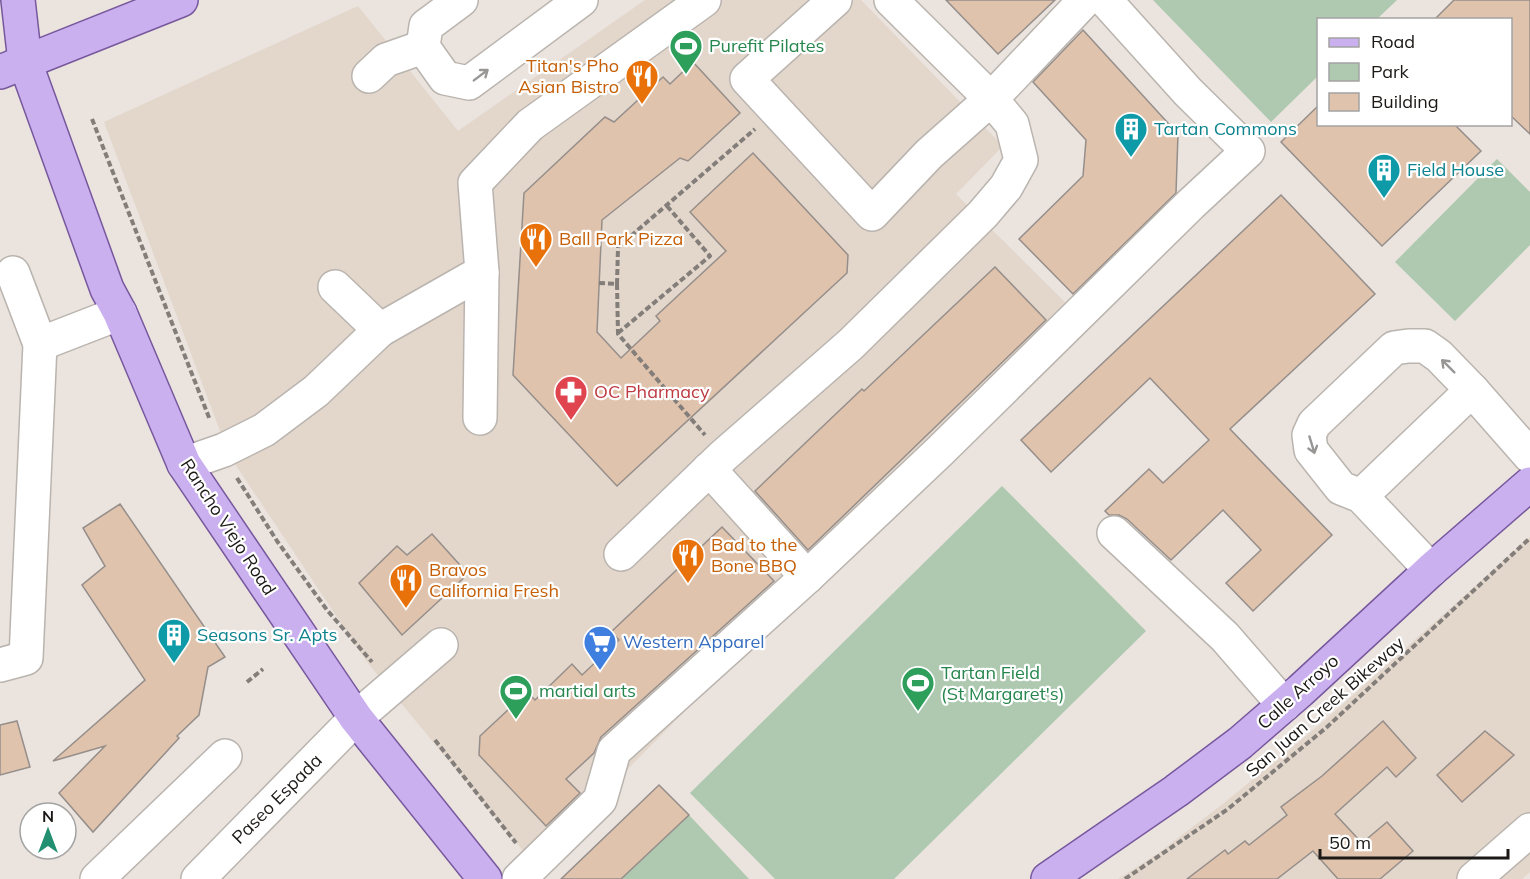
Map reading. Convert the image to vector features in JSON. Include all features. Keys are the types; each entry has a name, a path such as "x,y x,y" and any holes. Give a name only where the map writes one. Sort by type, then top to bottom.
{"main road":[{"name":"Rancho Viejo Road","path":"12,67 18,0"},
{"path":"12,67 181,0"},
{"name":"Rancho Viejo Road","path":"0,31 12,67 184,464 356,718 485,879"},
{"name":"Calle Arroyo","path":"1048,879 1176,791 1240,743 1431,570 1530,484"}],"street":[{"path":"461,0 426,26 423,47 445,78 469,83 581,0"},
{"path":"480,418 482,272 475,183 530,125 704,0"},
{"path":"835,0 747,79 872,214 928,154 991,99 1085,0"},
{"path":"621,554 716,462 850,344 983,214 1006,187 1021,160 1012,124 991,99 891,0"},
{"path":"519,879 600,800 614,751 807,577 940,451 1174,220 1248,152 1188,92 1105,0"},
{"path":"369,76 386,60 423,47"},
{"path":"184,464 224,450 264,430 316,391 380,330 482,272"},
{"path":"0,665 26,658 40,344 13,273"},
{"path":"335,287 380,330"},
{"path":"40,344 120,313"},
{"path":"1431,570 1361,496 1341,488 1311,450 1308,435 1314,424 1394,348 1425,346 1439,356 1472,390 1530,456"},
{"path":"1361,496 1472,390"},
{"path":"716,462 807,577"},
{"path":"1114,533 1225,637 1284,705"},
{"name":"Paseo Espada","path":"198,879 356,718 441,645"},
{"path":"97,879 225,756"},
{"path":"1474,879 1530,830"}],"path":[{"path":"92,119 210,420"},
{"path":"716,462 618,334 618,248 760,124"},
{"path":"618,334 710,256 667,206"},
{"path":"599,283 617,284"},
{"path":"237,478 277,541 327,610 372,662"},
{"name":"San Juan Creek Bikeway","path":"1125,879 1228,809 1327,727 1530,538"},
{"path":"247,682 263,669"},
{"path":"435,741 517,844"}],"shaded area":[{"path":"645,0 861,0 1003,146 956,194 1077,314 534,864 367,662 229,455 104,122 358,6 458,131"},
{"path":"1530,537 1530,872 1522,879 1118,879 1157,854 1224,803 1324,721"}],"green space":[{"path":"1153,0 1397,0 1378,18 1317,18 1317,77 1271,122"},
{"path":"1497,159 1530,192 1530,245 1455,321 1395,262"},
{"name":"Tartan Field (St Margaret's)","path":"1002,486 1146,631 894,879 775,879 690,793"},
{"path":"689,815 749,879 621,879"}],"building":[{"path":"946,0 1055,0 998,54"},
{"path":"1454,0 1530,0 1530,134 1512,117 1512,18 1436,18"},
{"name":"Tartan Commons","path":"1083,30 1178,134 1176,193 1073,294 1019,239 1083,176 1086,140 1033,82"},
{"path":"693,62 740,113 688,161 680,158 602,220 597,332 621,358 660,321 656,316 726,251 690,212 753,153 848,255 847,273 617,486 513,375 524,193 605,117 614,122 663,77 670,84"},
{"name":"Field House","path":"1317,107 1317,126 1456,126 1481,151 1382,246 1281,142"},
{"path":"1281,195 1375,294 1230,429 1332,535 1253,611 1226,583 1261,550 1223,510 1171,560 1127,519 1119,515 1109,515 1105,511 1149,469 1163,483 1209,440 1150,378 1051,472 1021,440"},
{"path":"995,267 1046,320 808,550 755,491"},
{"name":"Seasons Sr. Apts","path":"120,504 225,657 208,667 199,715 177,736 179,738 93,832 78,815 78,801 66,801 59,793 105,746 53,761 145,680 82,585 105,566 83,528"},
{"path":"722,527 774,581 601,737 594,753 566,779 580,793 546,826 479,755 480,736 527,692 535,700 572,664 582,675 619,640 611,632"},
{"name":"Bravos California Fresh","path":"432,534 468,574 402,635 359,583 397,546 407,555"},
{"path":"17,721 30,767 0,775 0,725"},
{"path":"1383,721 1416,758 1396,777 1387,767 1335,814 1362,843 1387,822 1413,851 1380,879 1338,879 1313,851 1277,879 1187,879 1225,850 1228,854 1245,841 1249,845 1287,815 1281,807 1322,776"},
{"path":"1485,731 1514,755 1462,802 1437,775"},
{"path":"659,785 689,815 621,879 561,879"}],"place":[{"name":"Purefit Pilates","path":"686,75"},
{"name":"Titan's Pho Asian Bistro","path":"642,105"},
{"name":"Tartan Commons","path":"1131,158"},
{"name":"Field House","path":"1384,199"},
{"name":"Ball Park Pizza","path":"536,268"},
{"name":"OC Pharmacy","path":"571,421"},
{"name":"Bad to the Bone BBQ","path":"688,584"},
{"name":"Bravos California Fresh","path":"406,609"},
{"name":"Seasons Sr. Apts","path":"174,664"},
{"name":"Western Apparel","path":"600,671"},
{"name":"Tartan Field (St Margaret's)","path":"918,712"},
{"name":"martial arts","path":"516,720"}]}
